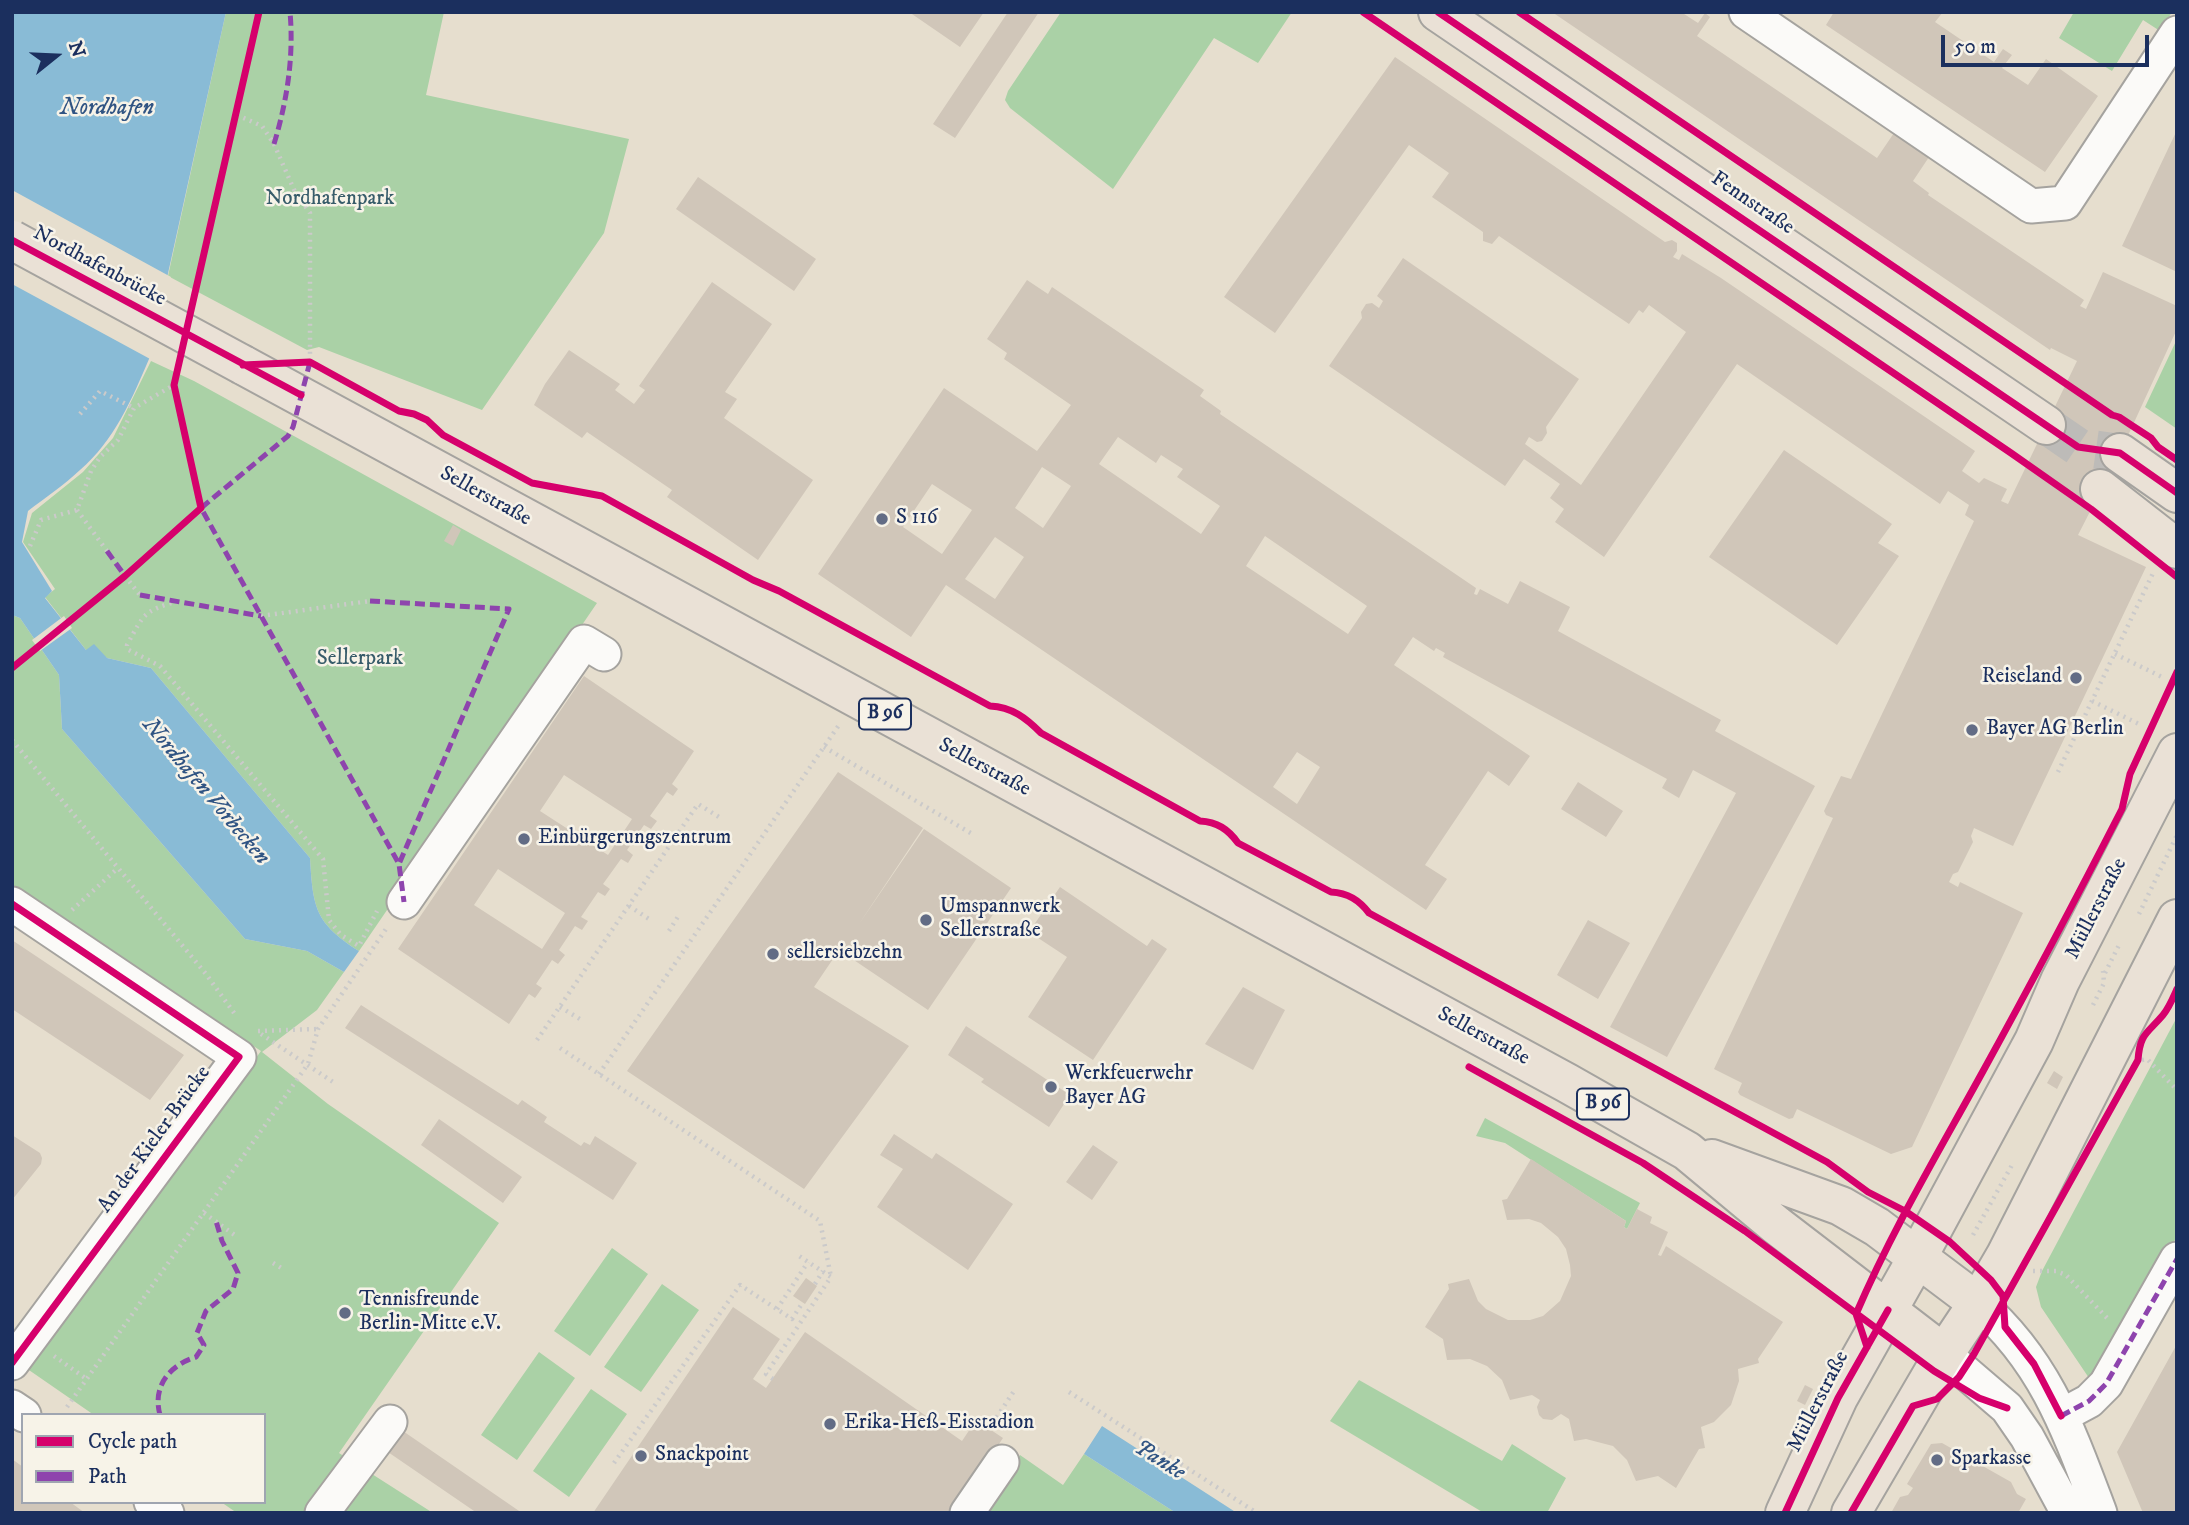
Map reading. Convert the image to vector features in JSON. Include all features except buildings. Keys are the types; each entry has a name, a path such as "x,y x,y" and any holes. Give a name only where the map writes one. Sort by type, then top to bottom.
{"main road":[{"name":"Fennstraße","path":"1438,12 2046,425"},
{"name":"Nordhafenbrücke","path":"12,240 243,365"},
{"name":"Sellerstraße","path":"243,365 1567,1083 1687,1151 1841,1206 1877,1227 1978,1304"},
{"path":"2120,453 2177,493"},
{"path":"2100,489 2166,559"},
{"name":"Müllerstraße","path":"1785,1513 1838,1398 2034,1041 2060,981 2177,753"},
{"path":"1851,1513 1944,1354 1978,1304 2006,1255 2177,919"},
{"name":"Sellerstraße","path":"1687,1151 1776,1225 1944,1354"}],"street":[{"path":"1746,12 2031,206 2065,203 2177,33"},
{"path":"404,902 584,642 604,654"},
{"name":"An der Kieler Brücke","path":"12,904 239,1057 21,1351"},
{"path":"2061,1416 2089,1401 2106,1384 2177,1259"},
{"path":"1978,1304 2005,1327 2044,1381 2100,1513"},
{"path":"1944,1354 2007,1408 2027,1437 2068,1513"},
{"path":"322,1513 390,1422"},
{"path":"967,1513 1002,1462"}],"path":[{"path":"237,115 262,126 274,144 295,192 310,213 310,362"},
{"path":"296,363 310,362 321,368"},
{"path":"176,375 174,386 201,508"},
{"path":"77,510 91,471 100,457 118,440 134,408 174,386"},
{"path":"80,414 100,391 134,408"},
{"path":"30,546 41,520 77,510"},
{"path":"77,510 107,551"},
{"path":"2058,772 2115,654 2166,559"},
{"path":"125,576 139,595"},
{"path":"12,668 93,601"},
{"path":"178,601 151,608 144,615 127,649 160,666 323,859 329,920 341,935 359,946 368,929"},
{"path":"261,616 370,601"},
{"path":"2115,654 2164,678"},
{"path":"2092,701 2139,724"},
{"path":"599,1074 840,724"},
{"path":"12,740 206,974 236,1016 247,1024"},
{"path":"824,747 974,835"},
{"path":"537,1040 698,804 719,817"},
{"path":"2134,924 2177,835"},
{"path":"50,929 118,868"},
{"path":"629,906 649,919"},
{"path":"2130,907 2140,912"},
{"path":"668,931 679,915"},
{"path":"67,1407 308,1064 318,1030 370,953"},
{"path":"2092,1007 2104,983 2103,962"},
{"path":"560,1007 580,1019"},
{"path":"318,1030 257,1031 336,1084"},
{"path":"560,1048 820,1221 831,1277 766,1374 773,1379"},
{"path":"2138,1056 2147,1059 2177,1090"},
{"path":"204,1213 236,1236"},
{"path":"1962,1227 1983,1241"},
{"path":"796,1254 831,1277"},
{"path":"777,1308 808,1262"},
{"path":"273,1263 283,1269"},
{"path":"815,1284 823,1271"},
{"path":"2033,1271 2056,1271 2066,1275 2110,1321"},
{"path":"614,1463 740,1285 800,1324"},
{"path":"792,1319 803,1302"},
{"path":"21,1351 88,1380"},
{"path":"989,1429 1014,1391"},
{"path":"1069,1392 1257,1513"}],"green space":[{"name":"Nordhafenpark","path":"226,12 444,12 426,95 629,139 604,233 482,410 319,347 307,350 168,276"},
{"path":"1061,12 1292,12 1258,63 1214,38 1113,189 1010,108 1005,100 1008,91"},
{"path":"2074,12 2172,12 2160,31 2143,20 2112,71 2059,38"},
{"path":"2177,339 2177,429 2145,407"},
{"name":"Sellerpark","path":"151,361 194,381 597,603 359,951 333,932 319,913 313,890 310,858 151,668 107,658 86,650 45,597 55,589 23,542 32,513 83,472 113,438"},
{"path":"12,615 20,618 59,675 62,729 245,939 307,951 344,972 317,1010 262,1052 328,1104 499,1223 339,1453 433,1513 237,1513 224,1504 266,1504 266,1413 91,1413 26,1368 49,1342 261,1051 12,887"},
{"path":"2177,1017 2177,1236 2099,1378 2089,1378 2041,1307 2036,1287"},
{"path":"1485,1118 1640,1203 1627,1229 1624,1227 1626,1221 1505,1143 1476,1136"},
{"path":"612,1248 648,1274 590,1356 554,1331"},
{"path":"662,1284 699,1310 641,1392 604,1367"},
{"path":"539,1352 575,1378 517,1460 481,1435"},
{"path":"1359,1380 1502,1461 1512,1444 1566,1478 1547,1513 1484,1513 1330,1421"},
{"path":"591,1389 627,1414 569,1497 533,1471"},
{"path":"1084,1454 1176,1513 983,1513 1020,1455 1063,1485"}],"water":[{"name":"Nordhafen","path":"12,12 226,12 149,359 129,404 103,446 74,476 28,511 22,542 52,591 45,598 86,650 94,644 107,658 151,668 310,858 313,890 319,913 333,932 359,951 344,972 307,951 245,939 62,729 59,675 20,618 12,615"},
{"path":"1102,1426 1237,1513 1176,1513 1084,1454"}],"pier":[{"path":"12,190 171,277 152,360 12,284"},
{"path":"64,616 72,628 40,651 32,640"}],"tunnel":[{"path":"2046,425 2078,447 2120,453"}],"marked path":[{"path":"274,144 288,79 290,12"},
{"path":"310,362 293,427 288,436 201,508 399,864 404,902"},
{"path":"107,551 125,576"},
{"path":"140,595 261,616"},
{"path":"370,601 509,609 399,864"},
{"path":"160,1413 159,1395 165,1378 178,1365 196,1357 204,1345 197,1333 206,1311 233,1289 238,1273 222,1241 216,1221"},
{"path":"2061,1416 2089,1401 2106,1384 2177,1259"}],"cycle path":[{"path":"12,668 125,576 201,508 174,385 259,12"},
{"path":"1363,12 2011,453 2091,509 2177,577"},
{"path":"1438,12 2078,447 2120,453 2177,493"},
{"path":"1519,12 2112,415 2151,438 2158,447 2177,460"},
{"path":"12,240 301,395"},
{"path":"243,365 310,362 399,411 427,420 443,435 532,483 602,496 990,706 1018,714 1041,733 1200,821 1222,827 1238,843 1331,892 1353,898 1369,913 1827,1162 1868,1192 1905,1211 1950,1242 1991,1280 2003,1296 2005,1327 2034,1364 2061,1416"},
{"path":"1867,1347 1856,1314 1870,1283 1916,1192 2018,1007 2122,809 2130,774 2177,672"},
{"path":"12,904 239,1057 12,1363"},
{"path":"1851,1513 1913,1406 1937,1399 1959,1377 1974,1354 2138,1060 2143,1039 2165,1012 2177,989"},
{"path":"1469,1067 1643,1163 1745,1231 1934,1371 1979,1398 2007,1408"},
{"path":"1785,1513 1838,1398 1888,1310"}],"place":[{"name":"S 116","path":"882,519"},
{"name":"Reiseland","path":"2076,678"},
{"name":"Bayer AG Berlin","path":"1972,730"},
{"name":"Einbürgerungszentrum","path":"524,839"},
{"name":"Umspannwerk Sellerstraße","path":"926,920"},
{"name":"sellersiebzehn","path":"773,954"},
{"name":"Werkfeuerwehr Bayer AG","path":"1051,1087"},
{"name":"Tennisfreunde Berlin-Mitte e.V.","path":"345,1313"},
{"name":"Erika-Heß-Eisstadion","path":"830,1424"},
{"name":"Snackpoint","path":"641,1456"},
{"name":"Sparkasse","path":"1937,1460"}],"water label":[{"name":"Nordhafen Vorbecken","path":"205,792"},
{"name":"Panke","path":"1159,1461"}]}
